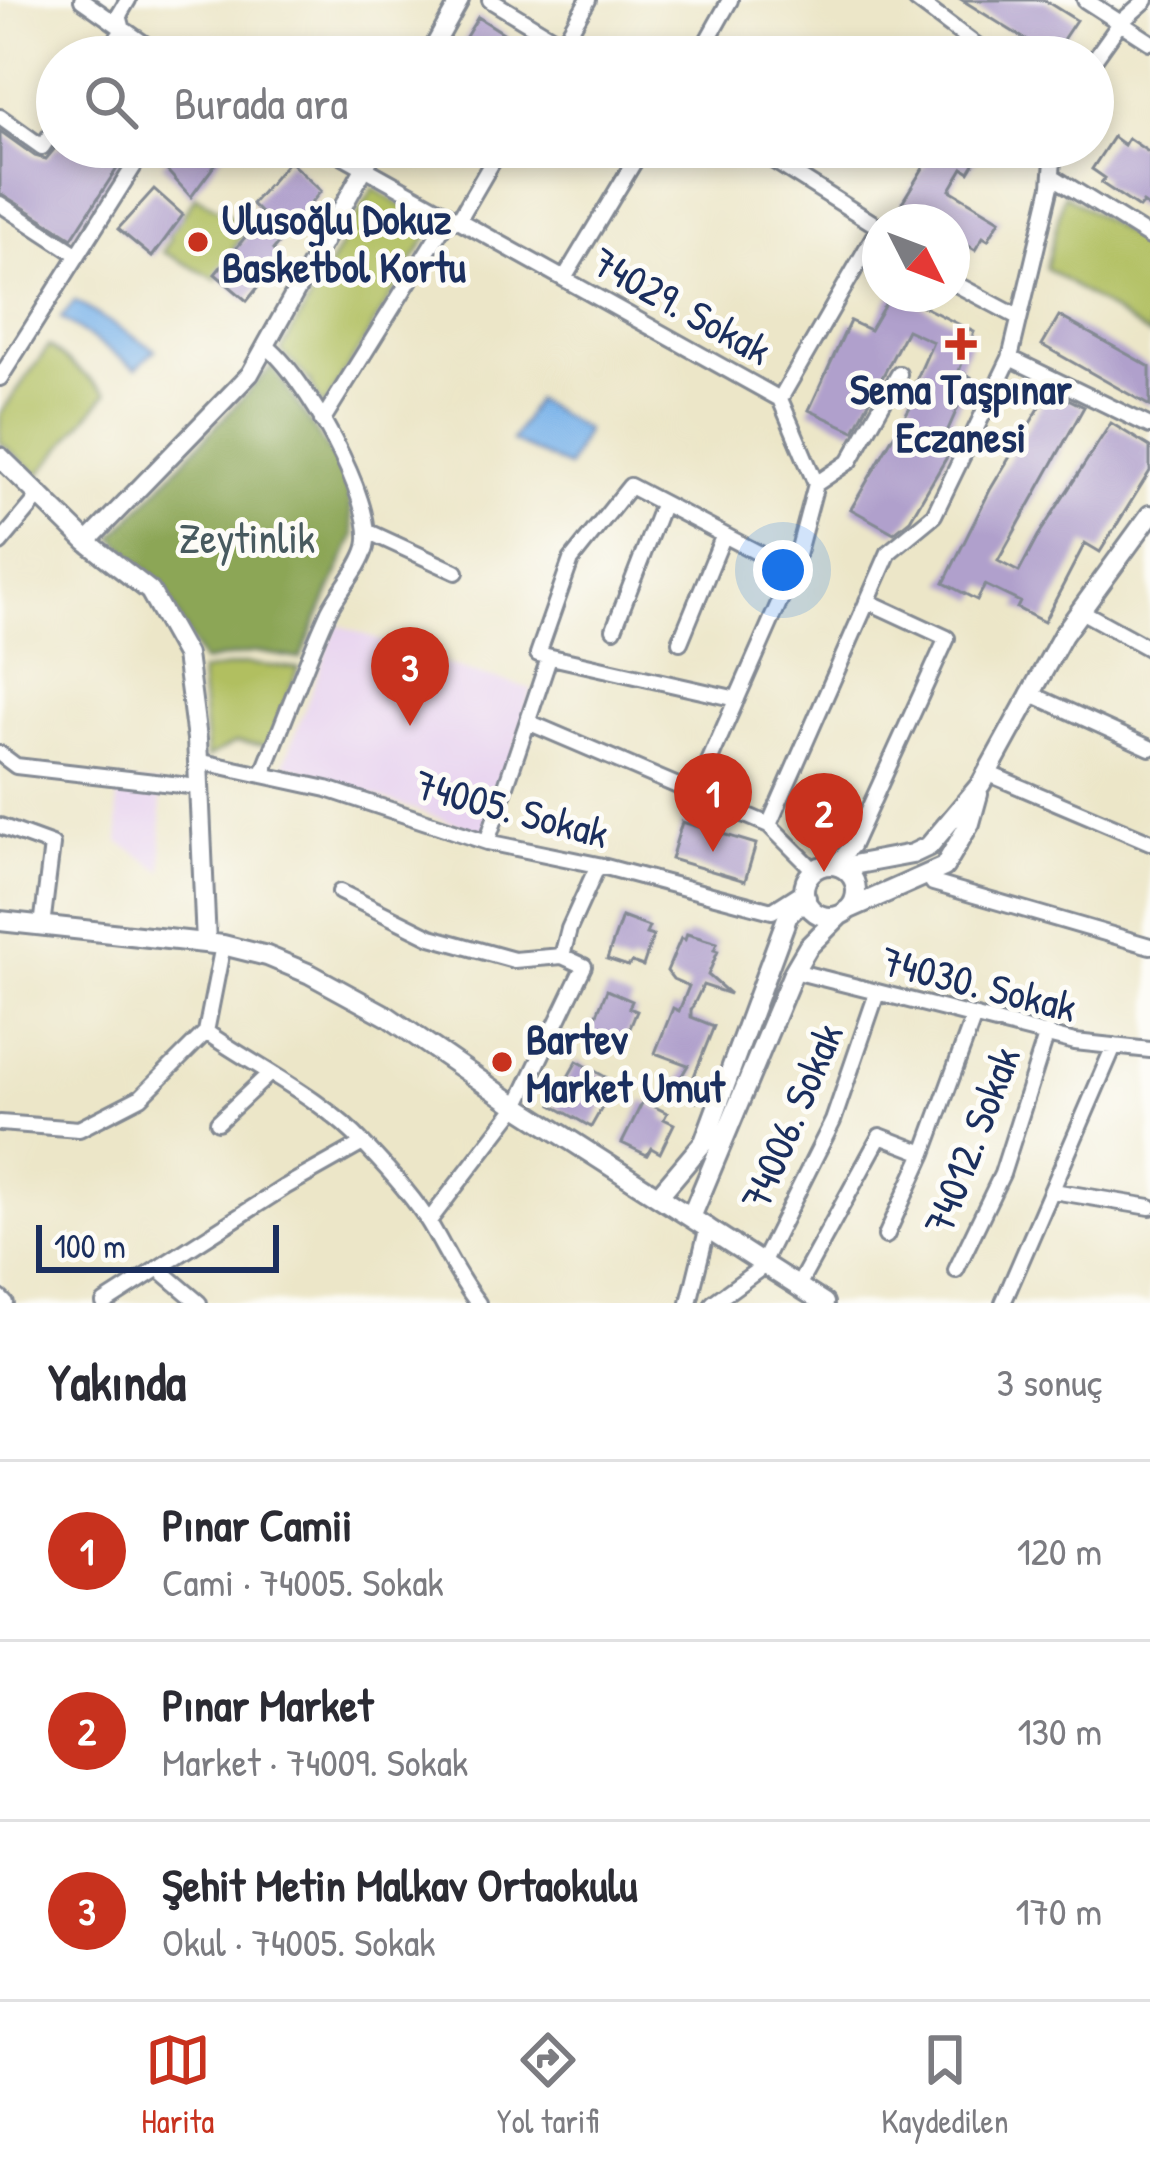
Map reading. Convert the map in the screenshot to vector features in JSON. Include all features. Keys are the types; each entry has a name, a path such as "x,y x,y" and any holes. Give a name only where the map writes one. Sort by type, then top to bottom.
{"main road":[{"path":"0,457 87,542 150,591 186,655 214,944"},
{"path":"660,1195 704,1142 788,915 830,868 912,854 929,846 984,778 1082,610 1150,514"},
{"path":"805,894 823,916 844,912 944,867 970,823 984,778"},
{"path":"700,1220 794,971 808,947 844,912 856,887 830,868"},
{"path":"0,921 214,944 267,956 329,984 387,1016 517,1106 824,1303"}],"street":[{"path":"82,0 132,36"},
{"path":"123,30 119,15 128,0"},
{"path":"440,36 460,0"},
{"path":"490,0 551,36"},
{"path":"567,36 588,0"},
{"path":"712,36 730,0"},
{"path":"916,0 964,36"},
{"path":"1085,0 1150,42"},
{"path":"1111,36 1146,0"},
{"path":"119,36 123,30"},
{"path":"0,117 36,143"},
{"path":"0,378 133,168"},
{"path":"87,542 250,374 364,168"},
{"name":"74029. Sokak","path":"368,168 780,399 816,484"},
{"path":"322,422 487,168"},
{"path":"565,277 631,168"},
{"path":"781,168 862,226"},
{"path":"769,825 889,552 934,515 1010,358 1053,168"},
{"path":"1052,176 1150,237"},
{"path":"0,204 78,255"},
{"path":"780,399 862,262"},
{"path":"970,292 1018,317"},
{"path":"263,773 331,607 365,550 367,531 361,500 322,422 297,381 266,346"},
{"path":"1010,358 1150,426"},
{"path":"694,796 793,571 816,484 850,461 899,374"},
{"path":"488,842 528,722 571,560 630,486 793,571"},
{"path":"0,543 41,494"},
{"path":"614,629 662,505"},
{"path":"367,531 456,572"},
{"path":"680,641 723,537"},
{"path":"528,722 769,825 830,868 853,846 947,638 867,601"},
{"path":"1082,610 1150,649"},
{"path":"544,656 737,699"},
{"path":"1030,693 1150,748"},
{"path":"0,754 16,766 198,788"},
{"name":"74005. Sokak","path":"198,761 327,789 488,842 598,865 772,911 805,894"},
{"path":"984,778 1150,842"},
{"path":"0,826 52,845 42,926"},
{"path":"562,956 598,865"},
{"path":"928,874 933,883 1146,946 1150,929"},
{"path":"340,892 431,937 514,960 562,956 584,966 517,1106 429,1222"},
{"path":"0,1123 80,1129 141,1097 206,1032 214,944"},
{"name":"74030. Sokak","path":"794,971 1075,1042 1150,1050"},
{"name":"74006. Sokak","path":"764,1264 833,1121 877,993"},
{"path":"886,1236 924,1153 973,1019"},
{"path":"206,1032 314,1100 363,1142 429,1222 448,1262 478,1303"},
{"name":"74012. Sokak","path":"956,1270 1002,1174 1047,1034"},
{"path":"1004,1303 1114,1046"},
{"path":"218,1122 268,1075"},
{"path":"798,1286 880,1136 924,1153"},
{"path":"104,1303 363,1142"},
{"path":"1053,1192 1150,1208"},
{"path":"689,1303 700,1220"},
{"path":"713,1303 764,1264"},
{"path":"159,1269 199,1303"}],"shaded area":[{"path":"337,624 432,661 532,689 494,824 482,833 284,764"},
{"path":"116,781 160,784 163,871 119,842"}],"green space":[{"path":"373,188 434,226 323,408 310,381 281,351"},
{"path":"1064,194 1150,250 1150,336 1046,268"},
{"path":"196,196 246,226 217,280 163,252 171,238 168,235"},
{"path":"49,346 107,393 39,475 0,442 0,414"},
{"name":"Zeytinlik","path":"272,366 346,477 354,536 300,659 257,652 202,662 162,584 113,537"},
{"path":"245,664 298,668 269,746 236,742 207,758 200,672"}],"water":[{"path":"75,301 155,350 136,368 61,318"},
{"path":"535,400 586,430 568,467 512,441"}],"building":[{"path":"962,0 1044,0 1076,20 1065,36 1020,36"},
{"path":"478,17 508,36 466,36"},
{"path":"0,131 36,156 36,168 117,168 72,238 0,193"},
{"path":"1114,138 1124,145 1128,138 1150,153 1150,208 1143,203 1139,208 1101,183 1105,178 1092,169 1114,168"},
{"path":"165,168 212,168 191,197"},
{"path":"283,168 296,168 321,191 273,250 281,258 247,301 215,274 263,215 252,204"},
{"path":"923,168 963,168 950,190 1000,220 975,250 970,247 970,204 901,204"},
{"path":"154,189 183,215 152,257 118,229"},
{"path":"880,312 934,312 974,332 959,371 971,377 947,432 958,438 910,520 894,533 851,509 913,402 908,399 933,342 907,330 854,431 809,410 850,321 870,330"},
{"path":"1059,316 1150,367 1150,406 1042,345"},
{"path":"1050,390 1084,407 998,561 1019,572 1111,423 1150,447 1150,471 1100,552 1085,543 1044,622 1017,608 1020,602 985,585 977,600 944,583 990,490"},
{"path":"682,822 756,844 745,881 671,859"},
{"path":"622,917 649,927 646,934 653,936 643,966 607,959"},
{"path":"687,934 717,943 708,975 730,994 703,985 691,1010 691,1017 714,1026 692,1081 704,1088 696,1102 674,1089 688,1065 655,1053 673,1008 679,1011 689,986 667,971"},
{"path":"607,990 632,1001 629,1008 637,1011 624,1042 589,1033"},
{"path":"577,1061 616,1083 591,1127 552,1105"},
{"path":"643,1101 667,1113 664,1119 674,1124 660,1153 651,1148 647,1155 622,1143"}],"place":[{"name":"Ulusoğlu Dokuz Basketbol Kortu","path":"198,242"},
{"name":"Sema Taşpınar Eczanesi","path":"961,344"},
{"name":"Şehit Metin Malkav Ortaokulu","path":"410,726"},
{"name":"Pınar Camii","path":"713,852"},
{"name":"Pınar Market","path":"824,872"},
{"name":"Bartev Market Umut","path":"502,1062"}]}
